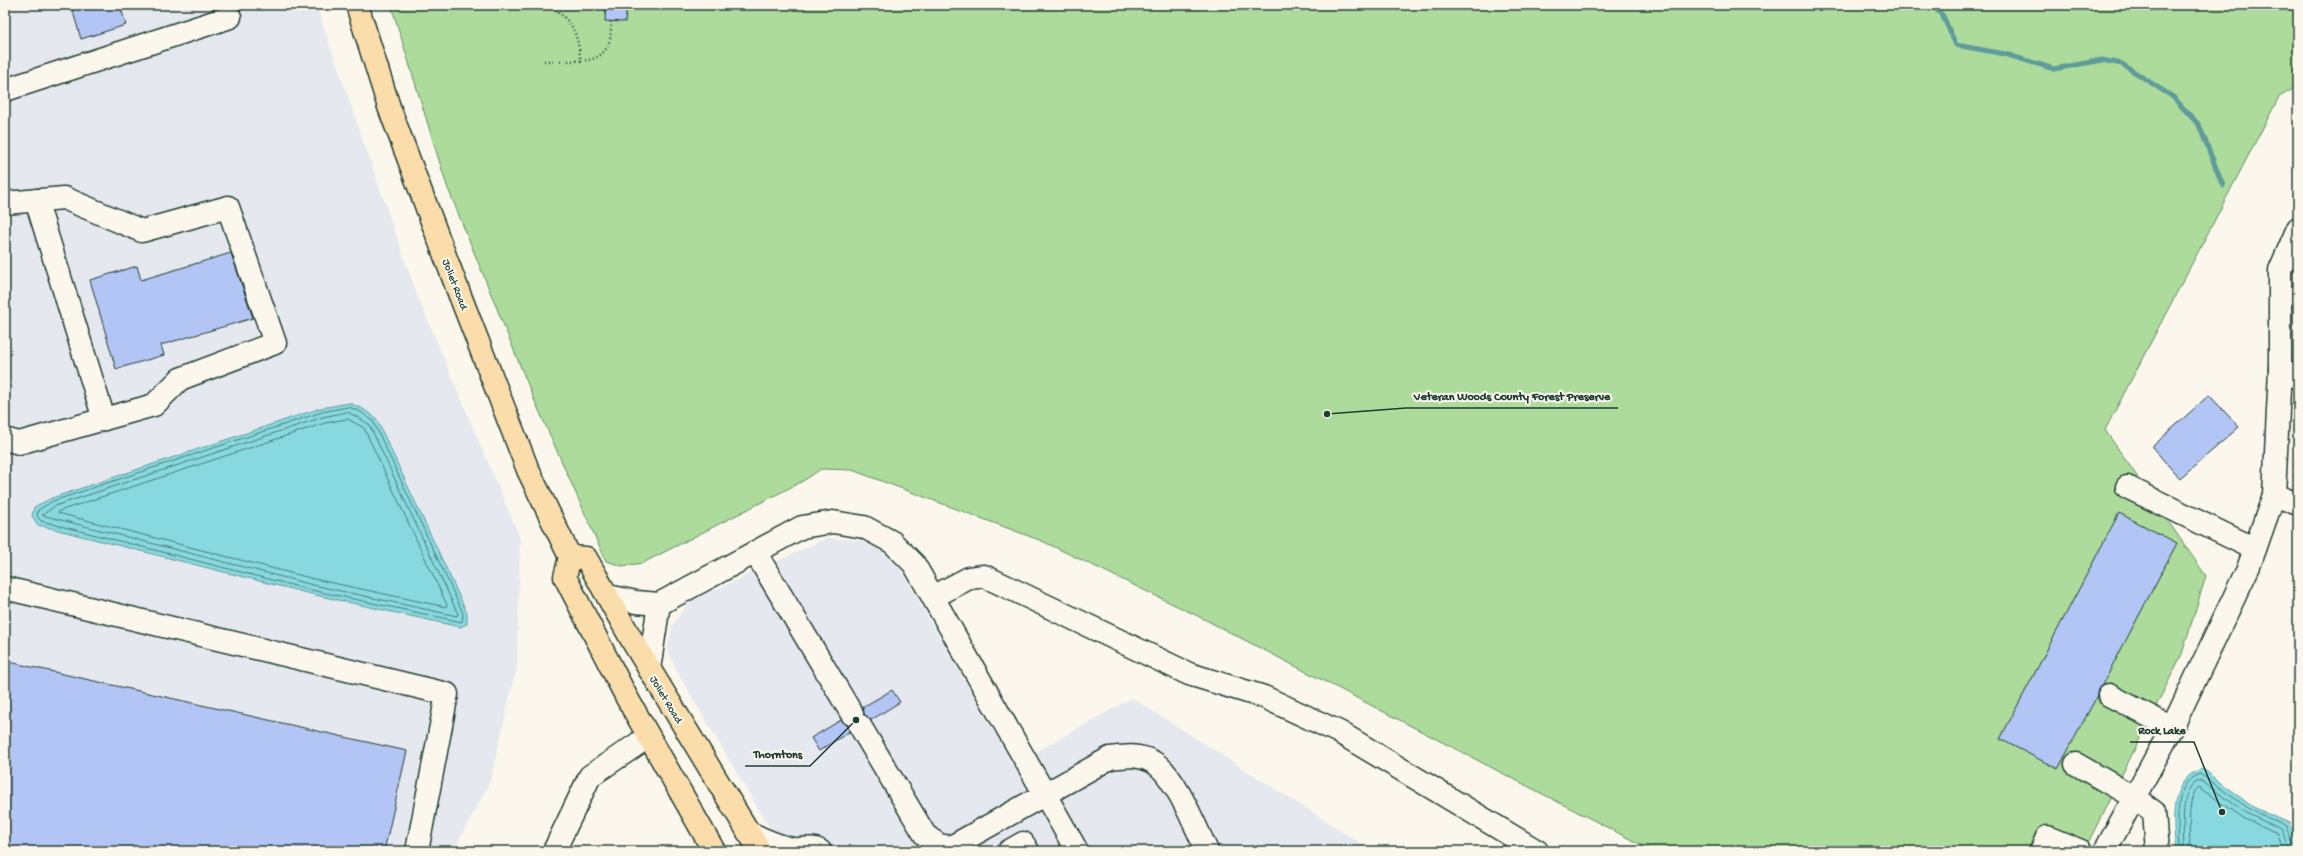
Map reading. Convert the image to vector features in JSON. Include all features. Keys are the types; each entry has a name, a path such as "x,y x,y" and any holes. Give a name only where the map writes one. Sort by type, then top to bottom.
{"main road":[{"name":"Joliet Road","path":"357,5 389,107 528,470 570,557 586,558 649,669 760,851"},
{"path":"570,557 565,577 648,737 714,851"}],"lane":[{"path":"5,90 230,17"},
{"path":"5,203 64,198 142,231 228,207 275,343 180,379 154,405 19,443 5,439"},
{"path":"36,200 104,419"},
{"path":"2105,851 2172,728 2249,566 2274,495 2289,373 2280,270 2298,228"},
{"path":"2128,487 2255,549"},
{"path":"2274,495 2298,504"},
{"path":"608,596 636,602 659,604 802,526 833,522 864,528 892,542 914,564 1077,851"},
{"path":"755,552 925,835 939,846 951,847 1110,758 1134,756 1153,761 1168,774 1207,851"},
{"path":"933,597 969,578 984,576 999,582 1189,674 1264,697 1339,732 1537,851"},
{"path":"5,588 447,694 417,851"},
{"path":"649,669 659,604"},
{"path":"2109,695 2172,728"},
{"path":"554,851 590,776 648,737"},
{"path":"2076,764 2135,798 2154,812 2157,851"},
{"path":"748,832 764,840 793,849 808,848 820,851"},
{"path":"2041,851 2047,837 2081,851"},
{"path":"1009,851 1023,843 1028,851"}],"path":[{"path":"550,5 572,24 577,37 581,61"},
{"path":"544,61 581,61 598,58 604,52 612,36 611,21"}],"shaded area":[{"path":"5,5 316,5 417,295 520,538 517,666 490,782 453,851 5,851 5,282 7,257 5,244"},
{"path":"827,538 858,540 881,549 901,570 1013,765 1132,698 1373,851 783,851 679,675 667,650 673,624 689,602"}],"green space":[{"path":"391,5 2298,5 2298,86 2279,97 2105,430 2206,576 2182,654 2084,851 1653,851 1202,618 1042,541 852,470 821,469 803,481 643,563 622,566 606,561 533,397 447,186"}],"water":[{"path":"349,403 363,409 376,418 467,613 467,624 460,627 311,594 38,525 32,516 34,507 52,498 321,408"},
{"path":"2202,769 2253,807 2289,823 2298,843 2298,851 2176,851 2174,815 2178,792 2183,782 2191,774"}],"building":[{"path":"71,5 120,5 126,25 81,39"},
{"path":"606,5 627,5 625,22 605,21"},
{"path":"231,253 253,318 161,345 164,355 116,369 90,280 137,266 141,280"},
{"path":"2209,395 2239,427 2180,479 2152,447"},
{"path":"2119,513 2177,543 2103,684 2098,689 2097,696 2058,769 2000,739"},
{"path":"5,661 407,751 384,851 5,851"},
{"path":"892,690 900,702 871,720 864,715 863,707"},
{"path":"841,720 848,725 849,732 819,751 811,738"}],"waterway":[{"path":"1932,5 1943,16 1956,45 2005,54 2054,69 2102,60 2122,64 2173,97 2199,125 2223,186"}],"place":[{"name":"Veteran Woods County Forest Preserve","path":"1327,414"},
{"name":"Thorntons","path":"856,720"},
{"name":"Rock Lake","path":"2222,812"}]}
